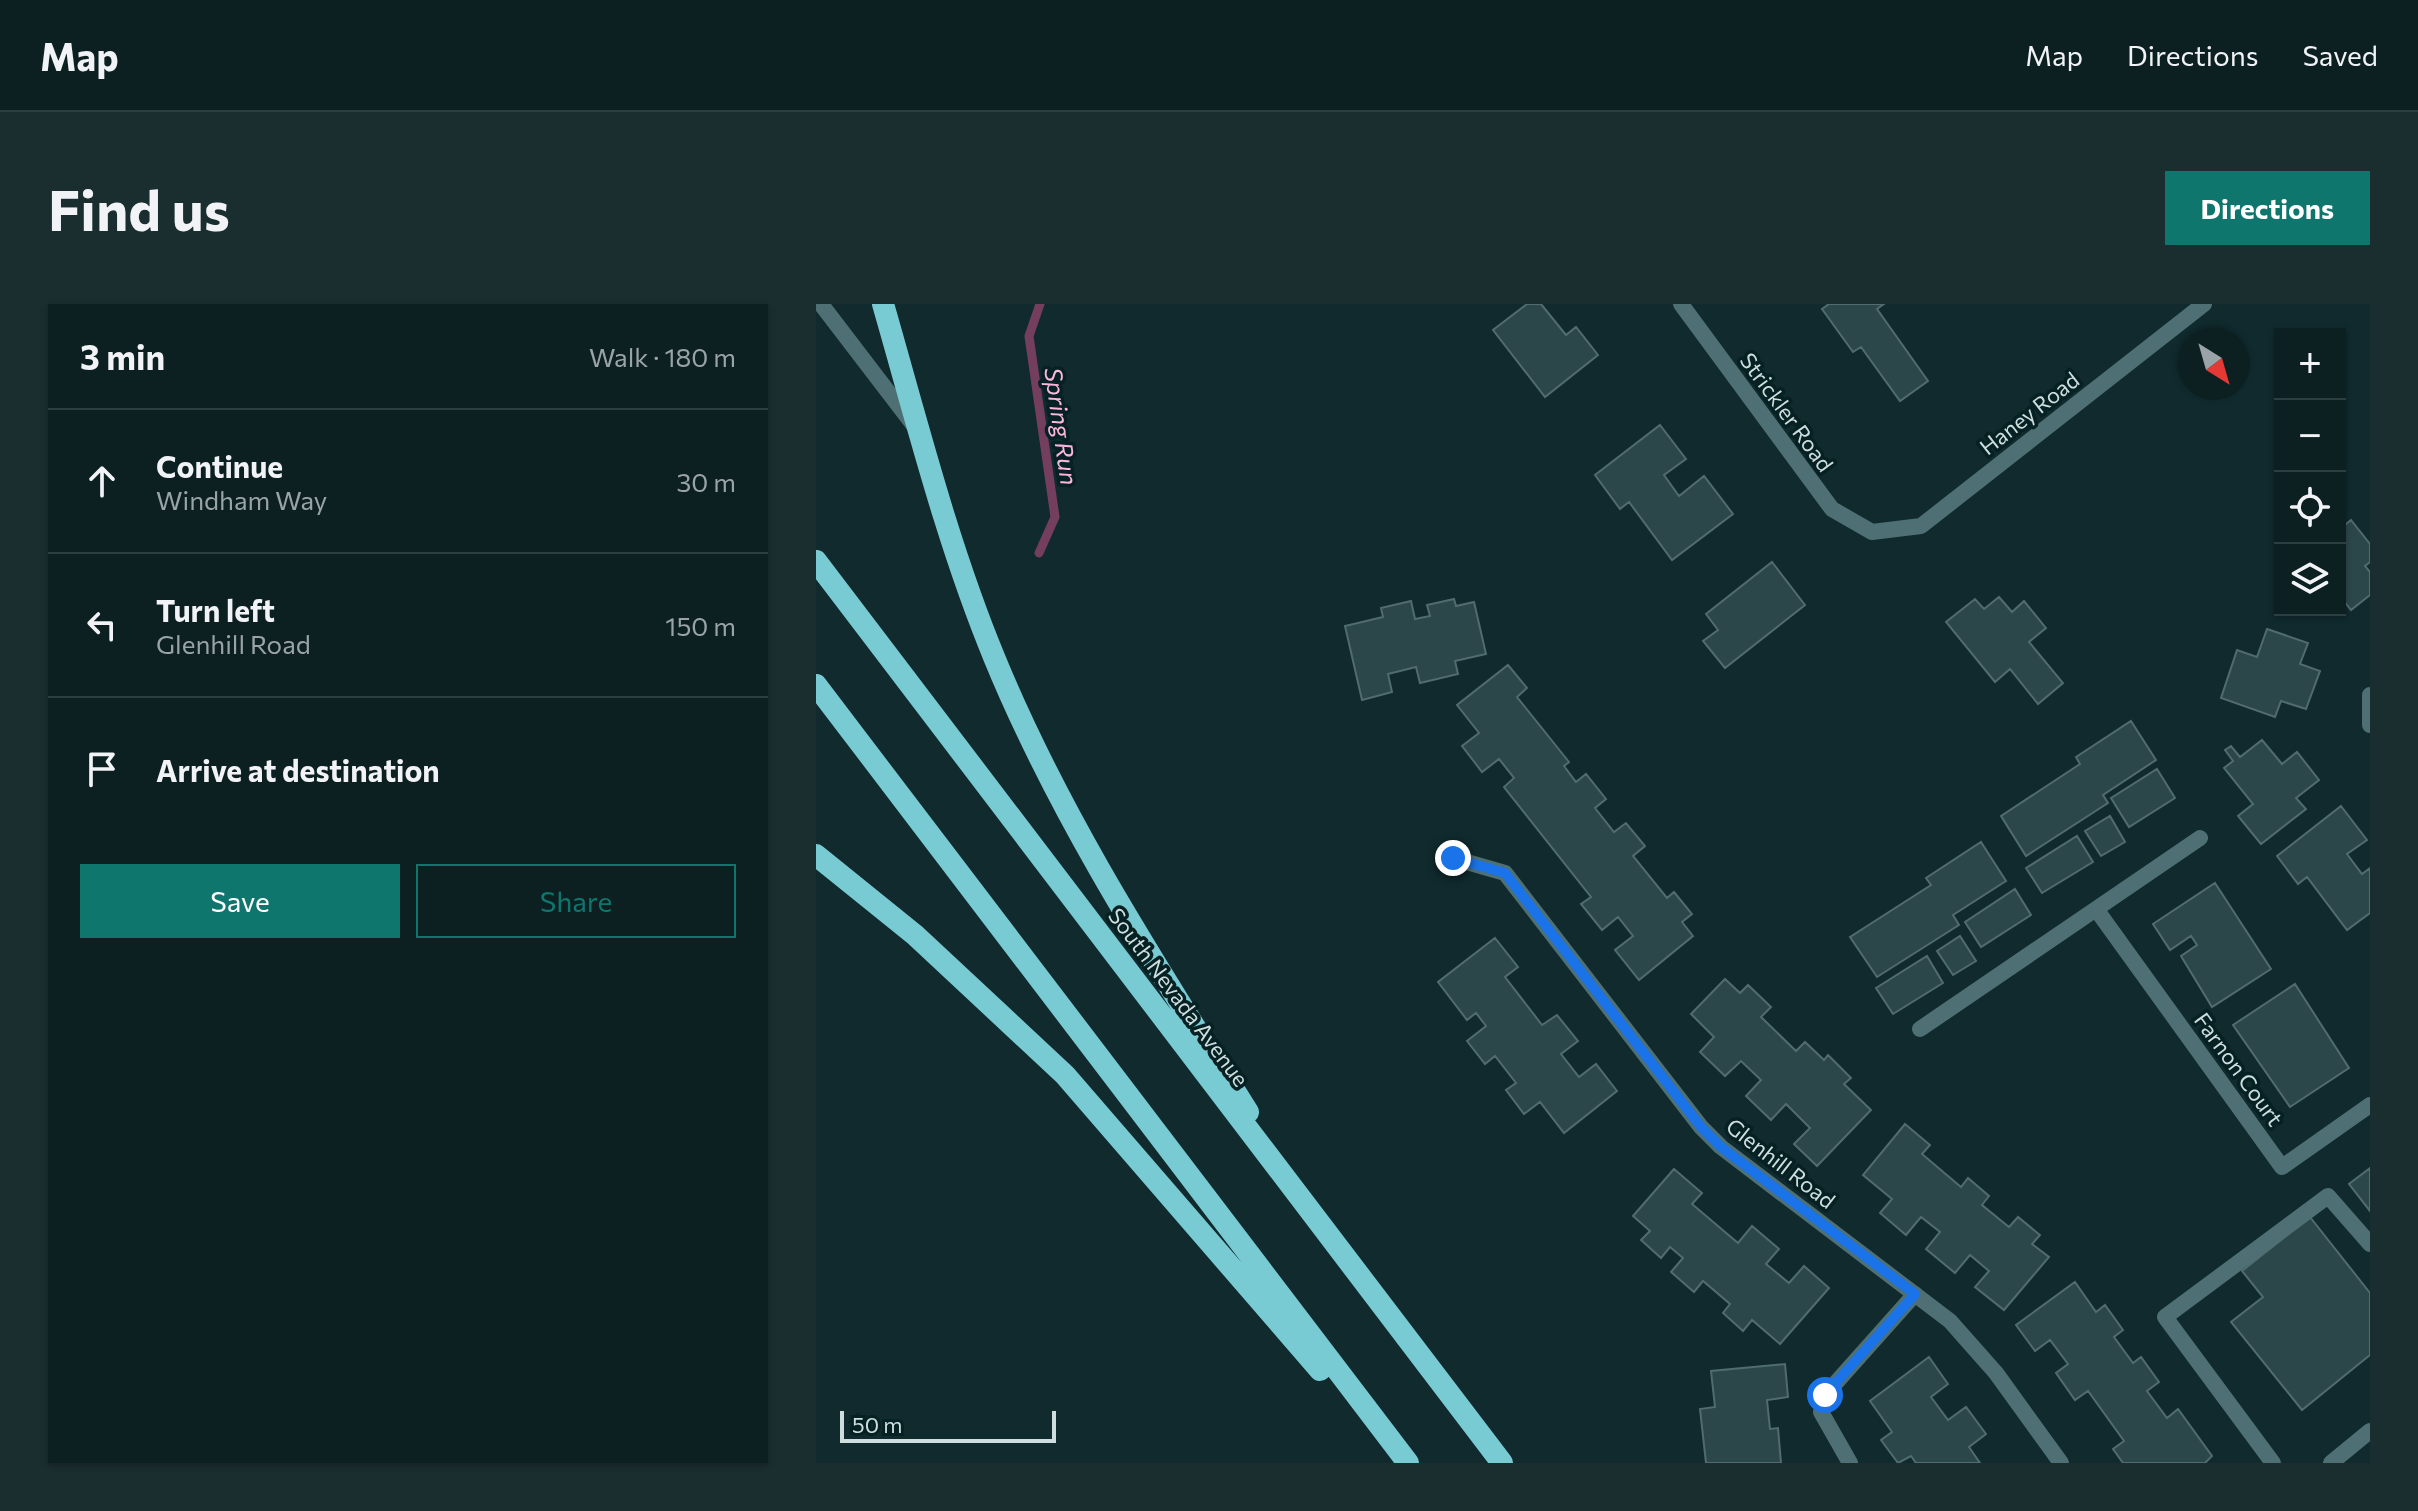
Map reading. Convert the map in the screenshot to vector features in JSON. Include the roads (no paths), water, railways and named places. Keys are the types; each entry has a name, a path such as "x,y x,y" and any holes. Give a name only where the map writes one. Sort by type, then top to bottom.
{"highway":[{"path":"883,304 956,559 994,659 1070,820 1152,959 1304,1201"},
{"name":"South Nevada Avenue","path":"816,561 1502,1463"},
{"path":"816,685 1408,1463"},
{"path":"816,855 915,935 1065,1075 1400,1463"}],"street":[{"path":"821,304 920,434"},
{"name":"Strickler Road","path":"1681,304 1832,509 1872,532"},
{"name":"Haney Road","path":"1872,532 1921,526 2204,304"},
{"path":"2370,695 2370,725"},
{"path":"1920,1029 2200,838"},
{"name":"Glenhill Road","path":"1453,858 1505,873 1701,1127 1721,1147 1915,1294 1973,1345 2061,1463"},
{"name":"Farnon Court","path":"2096,909 2282,1167 2370,1105"},
{"path":"2273,1463 2165,1317 2328,1196 2370,1244"},
{"path":"1850,1463 1821,1412 1825,1395 1915,1294"},
{"path":"2331,1463 2370,1431"}],"waterway":[{"name":"Spring Run","path":"1039,553 1055,517 1029,336 1040,304"}]}
